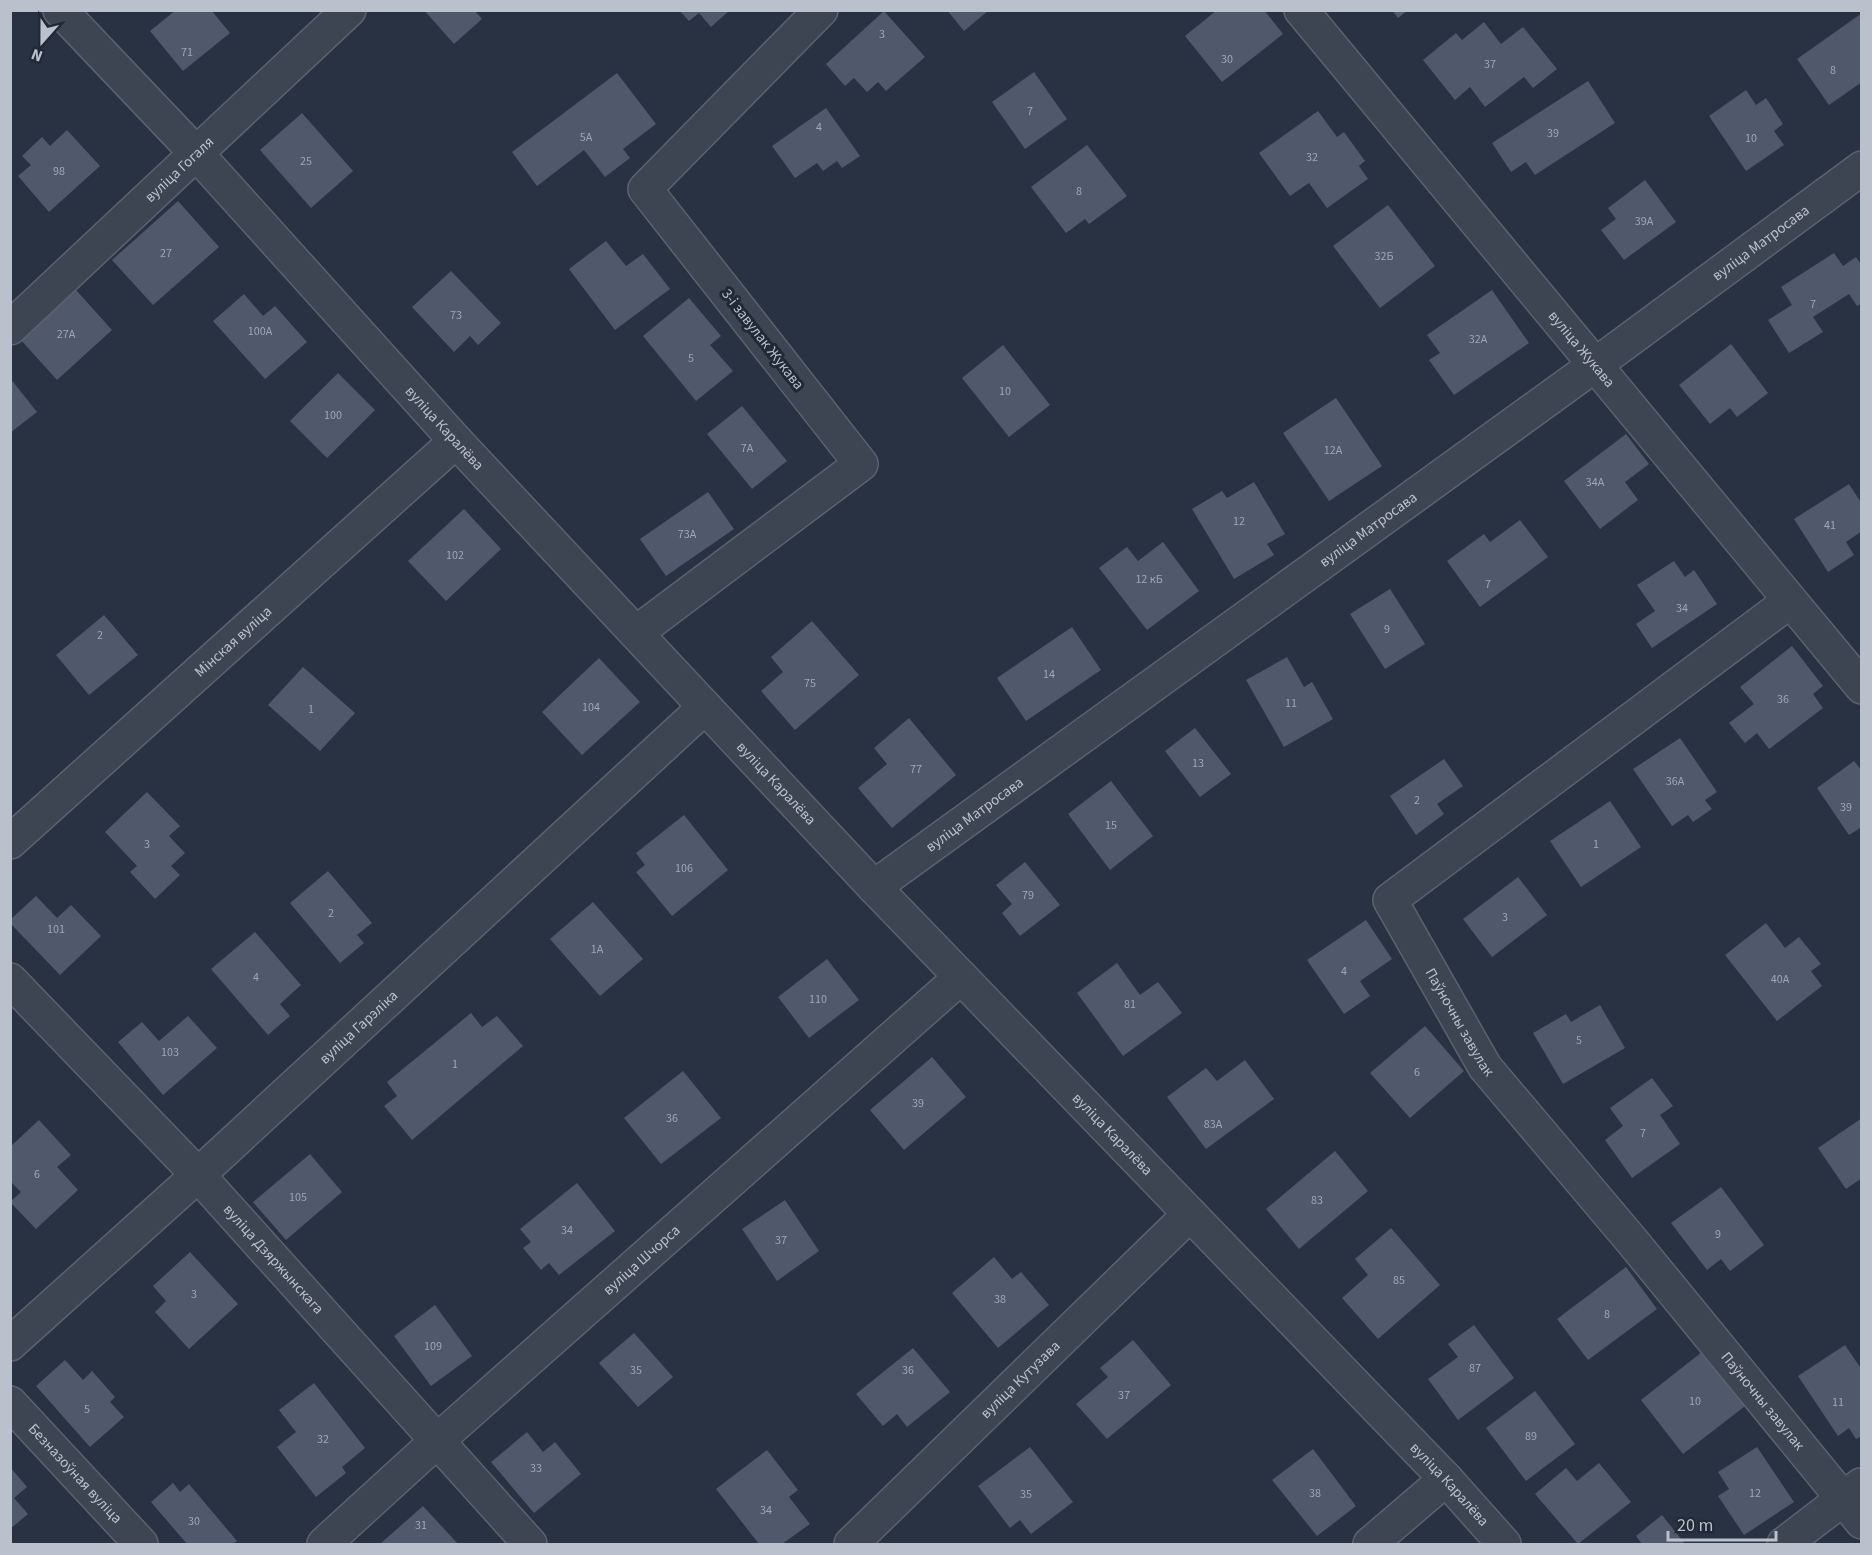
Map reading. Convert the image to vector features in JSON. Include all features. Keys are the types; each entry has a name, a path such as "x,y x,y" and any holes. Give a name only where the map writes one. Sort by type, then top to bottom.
{"street":[{"name":"вуліца Каралёва","path":"60,10 196,153 456,441 874,887 1446,1479 1504,1545"},
{"name":"вуліца Гогаля","path":"10,327 349,10"},
{"name":"3-і завулак Жукава","path":"636,633 861,464 645,189 821,10"},
{"name":"вуліца Жукава","path":"1301,10 1862,687"},
{"name":"вуліца Матросава","path":"874,887 1595,365 1862,168"},
{"name":"Мінская вуліца","path":"10,842 456,441"},
{"name":"Паўночны завулак","path":"1790,601 1390,900 1485,1067 1856,1502"},
{"name":"вуліца Гарэліка","path":"10,1344 198,1175 705,707"},
{"name":"вуліца Шчорса","path":"324,1545 438,1440 961,977"},
{"name":"вуліца Дзяржынскага","path":"10,980 198,1175 530,1545"},
{"name":"вуліца Кутузава","path":"851,1545 1190,1214"},
{"name":"Безназоўная вуліца","path":"10,1403 141,1545"},
{"path":"1370,1545 1446,1479"},
{"path":"1784,1545 1856,1502"}],"building":[{"path":"176,10 211,10 230,33 183,71 150,31"},
{"path":"424,10 474,10 482,19 454,44"},
{"path":"679,10 730,10 711,27 699,13 689,21"},
{"path":"947,10 989,10 964,31"},
{"path":"1217,10 1264,10 1283,34 1222,82 1185,36"},
{"path":"1392,10 1408,10 1398,18"},
{"path":"884,11 925,57 886,91 878,82 867,92 854,78 845,86 826,64"},
{"path":"1862,13 1862,82 1829,105 1797,59"},
{"path":"1484,22 1501,44 1523,27 1557,69 1533,88 1524,77 1485,107 1470,87 1455,100 1423,60 1456,33 1462,40"},
{"path":"1034,72 1067,119 1025,149 992,102"},
{"path":"617,73 656,124 623,149 630,158 605,177 584,150 537,186 512,152"},
{"path":"1588,81 1615,123 1535,175 1526,162 1511,172 1492,143"},
{"path":"1746,90 1756,105 1766,98 1783,124 1774,131 1784,145 1746,171 1709,116"},
{"path":"826,108 860,156 842,168 837,161 823,171 817,163 795,178 772,146"},
{"path":"1318,111 1337,137 1344,132 1365,161 1359,166 1368,179 1327,208 1309,183 1290,196 1259,153"},
{"path":"302,113 353,171 311,208 260,150"},
{"path":"67,130 100,166 49,212 18,176 31,165 22,156 42,137 50,146"},
{"path":"1087,145 1127,196 1089,224 1085,219 1066,233 1031,187"},
{"path":"1645,180 1676,222 1624,260 1601,230 1616,219 1608,208"},
{"path":"178,201 219,247 153,305 112,260"},
{"path":"1388,205 1435,266 1380,308 1333,246"},
{"path":"606,241 626,266 643,254 670,289 615,330 569,269"},
{"path":"1834,253 1843,266 1856,257 1862,266 1862,303 1857,306 1849,294 1813,317 1823,332 1789,353 1768,320 1792,305 1781,287"},
{"path":"451,271 501,323 478,345 470,336 454,352 412,307"},
{"path":"76,290 112,330 57,380 20,339"},
{"path":"1492,290 1529,343 1454,395 1429,360 1440,353 1427,335"},
{"path":"244,294 263,316 275,306 307,342 265,379 213,321"},
{"path":"689,298 721,336 710,345 733,371 696,401 643,336"},
{"path":"1731,344 1768,393 1737,417 1730,408 1710,424 1679,385"},
{"path":"1003,345 1050,405 1009,437 962,378"},
{"path":"338,373 375,410 327,458 290,421"},
{"path":"10,378 37,412 10,433"},
{"path":"1336,398 1382,466 1329,501 1283,433"},
{"path":"742,406 787,461 752,489 707,434"},
{"path":"1626,434 1649,464 1625,482 1638,500 1600,529 1564,481"},
{"path":"1254,482 1285,534 1267,544 1274,555 1234,579 1192,509 1222,491 1227,498"},
{"path":"1849,484 1862,504 1862,531 1846,542 1854,555 1828,572 1794,519"},
{"path":"708,492 734,529 666,576 640,539"},
{"path":"464,509 501,549 446,601 408,561"},
{"path":"1520,520 1548,557 1480,607 1447,561 1484,534 1490,542"},
{"path":"1163,542 1199,591 1147,630 1099,568 1127,547 1138,561"},
{"path":"1674,561 1685,577 1694,570 1717,604 1652,648 1636,624 1655,611 1637,585"},
{"path":"1390,589 1425,644 1385,669 1350,614"},
{"path":"104,615 138,655 89,695 56,655"},
{"path":"812,621 859,675 795,730 761,691 783,672 771,657"},
{"path":"1072,627 1101,670 1026,721 997,678"},
{"path":"1792,646 1823,686 1813,694 1823,708 1769,749 1757,733 1745,743 1729,723 1754,704 1740,687"},
{"path":"1287,657 1304,687 1312,682 1333,719 1284,747 1246,680"},
{"path":"599,658 640,702 582,755 542,712"},
{"path":"303,667 355,713 320,751 268,705"},
{"path":"909,718 956,775 892,828 858,788 887,764 874,748"},
{"path":"1195,728 1231,774 1200,797 1165,751"},
{"path":"1680,738 1717,792 1705,800 1712,809 1693,822 1688,815 1672,826 1633,769"},
{"path":"1444,759 1463,786 1437,804 1444,814 1416,835 1390,796"},
{"path":"1854,761 1862,771 1862,827 1849,835 1817,788"},
{"path":"1111,781 1153,836 1110,870 1068,814"},
{"path":"147,792 180,826 169,836 185,853 171,866 180,875 155,899 130,872 137,866 105,832"},
{"path":"1610,801 1641,847 1581,887 1550,841"},
{"path":"684,815 728,870 672,916 636,872 645,865 636,853"},
{"path":"1025,862 1060,905 1020,936 1002,913 1012,904 996,885"},
{"path":"328,871 372,923 357,935 364,943 340,963 290,903"},
{"path":"1518,877 1547,915 1492,957 1463,919"},
{"path":"36,896 57,918 71,905 101,936 60,975 10,923 10,920"},
{"path":"593,902 643,959 600,996 550,939"},
{"path":"1366,920 1392,959 1360,981 1370,996 1344,1014 1307,960"},
{"path":"1766,923 1785,948 1799,937 1821,964 1811,971 1822,986 1777,1021 1725,955"},
{"path":"255,932 301,985 280,1004 290,1016 268,1035 211,969"},
{"path":"827,959 859,1000 809,1038 778,997"},
{"path":"1117,963 1140,995 1158,982 1182,1013 1123,1056 1077,993"},
{"path":"1600,1005 1625,1048 1563,1084 1533,1033 1566,1014 1571,1022"},
{"path":"471,1013 482,1027 497,1016 523,1046 412,1140 384,1106 397,1096 387,1082"},
{"path":"188,1016 217,1048 163,1095 118,1042 142,1022 159,1041"},
{"path":"1425,1026 1464,1071 1410,1118 1370,1073"},
{"path":"932,1057 966,1097 904,1150 870,1110"},
{"path":"1245,1060 1274,1099 1206,1149 1167,1097 1206,1068 1217,1081"},
{"path":"683,1071 721,1118 661,1164 624,1118"},
{"path":"1652,1078 1673,1106 1660,1115 1680,1144 1632,1178 1605,1140 1623,1126 1610,1108"},
{"path":"1862,1118 1862,1178 1846,1189 1818,1148"},
{"path":"39,1120 71,1155 57,1167 78,1190 36,1229 10,1202 21,1192 10,1181 10,1147"},
{"path":"1335,1151 1368,1191 1299,1249 1266,1209"},
{"path":"310,1154 342,1192 286,1240 253,1202"},
{"path":"577,1183 615,1231 559,1275 549,1263 541,1270 523,1248 531,1242 520,1229"},
{"path":"1721,1187 1764,1245 1730,1271 1721,1259 1707,1270 1671,1223"},
{"path":"785,1200 819,1251 777,1281 742,1229"},
{"path":"1391,1228 1440,1285 1378,1339 1342,1298 1368,1275 1355,1259"},
{"path":"190,1252 238,1304 189,1349 155,1312 166,1301 153,1286"},
{"path":"994,1257 1012,1279 1021,1272 1049,1305 998,1348 952,1293"},
{"path":"1626,1267 1657,1309 1588,1360 1557,1319"},
{"path":"435,1305 472,1356 431,1386 394,1336"},
{"path":"1474,1325 1514,1378 1458,1420 1428,1379 1458,1357 1448,1344"},
{"path":"634,1333 673,1377 638,1407 599,1363"},
{"path":"1133,1340 1171,1385 1107,1439 1076,1404 1108,1377 1100,1368"},
{"path":"1845,1345 1862,1370 1862,1436 1856,1439 1849,1428 1838,1436 1798,1376"},
{"path":"913,1348 950,1392 907,1427 897,1414 883,1426 856,1394"},
{"path":"1707,1348 1749,1403 1683,1454 1641,1400"},
{"path":"65,1360 83,1380 92,1371 115,1397 110,1402 124,1417 90,1447 36,1386"},
{"path":"314,1383 365,1448 342,1467 346,1473 316,1497 277,1447 296,1432 279,1410"},
{"path":"1535,1391 1575,1444 1526,1481 1486,1428"},
{"path":"527,1432 543,1452 555,1442 581,1474 534,1513 491,1462"},
{"path":"1030,1447 1073,1502 1031,1534 1020,1520 1010,1528 978,1486"},
{"path":"1757,1447 1794,1502 1744,1535 1718,1496 1729,1489 1718,1472"},
{"path":"1313,1449 1356,1506 1317,1536 1272,1480"},
{"path":"767,1450 798,1490 789,1497 810,1524 782,1544 759,1544 716,1489"},
{"path":"1599,1463 1631,1502 1578,1544 1535,1494 1566,1468 1577,1481"},
{"path":"10,1467 27,1487 14,1498 28,1514 10,1529"},
{"path":"173,1483 180,1492 189,1484 237,1541 232,1544 187,1544 151,1502"},
{"path":"423,1506 458,1544 380,1544"},
{"path":"1662,1515 1685,1544 1642,1544 1636,1536"}]}
